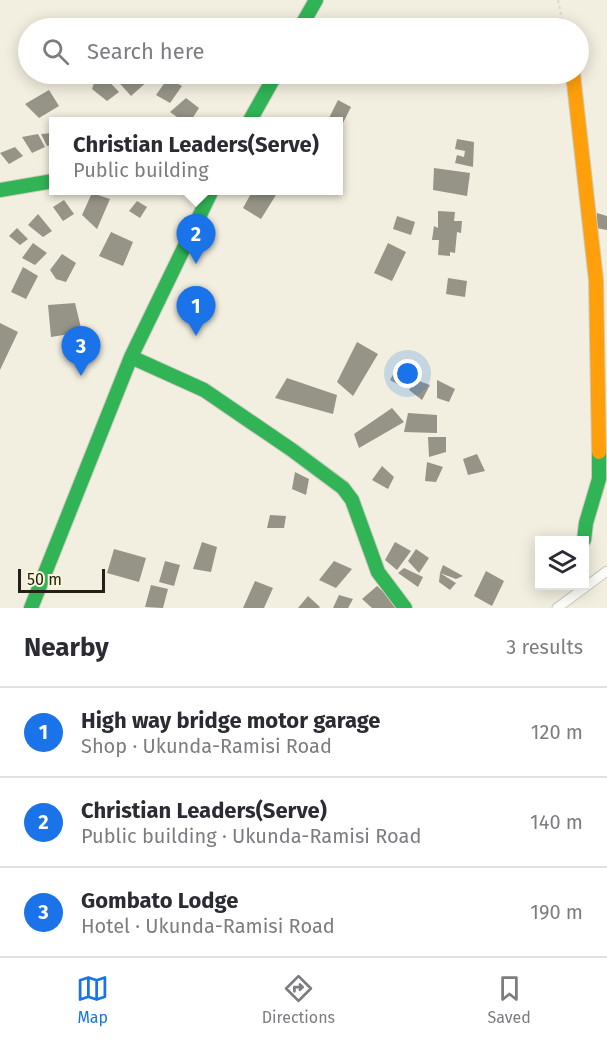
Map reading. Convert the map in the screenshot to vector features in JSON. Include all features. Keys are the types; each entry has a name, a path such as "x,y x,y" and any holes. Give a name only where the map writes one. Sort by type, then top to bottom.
{"main road":[{"path":"306,18 316,0"},
{"path":"252,117 270,84"},
{"path":"574,84 596,280 599,479 586,516 584,536"},
{"path":"0,190 49,182"},
{"path":"31,608 131,357 210,195"},
{"path":"131,357 204,390 343,488 352,500 378,572 405,608"}],"street":[{"path":"589,583 607,570"},
{"path":"557,608 580,590"}],"path":[{"path":"558,0 562,18"}],"building":[{"path":"94,84 112,84 119,92 107,101 92,89"},
{"path":"120,84 144,84 131,96"},
{"path":"164,84 182,86 170,103 156,95"},
{"path":"49,90 59,106 39,118 25,104"},
{"path":"186,98 199,108 193,117 177,117 170,112"},
{"path":"338,100 351,107 343,123 343,117 330,117"},
{"path":"49,133 49,145 47,146 41,134"},
{"path":"38,134 45,147 32,153 22,137"},
{"path":"457,139 474,142 473,167 455,163 457,155 464,157 465,151 455,149"},
{"path":"15,147 23,156 9,164 0,153"},
{"path":"434,168 470,173 467,196 433,190"},
{"path":"91,195 110,199 97,229 82,215"},
{"path":"250,195 276,195 261,219 243,208"},
{"path":"64,200 74,214 63,221 53,207"},
{"path":"137,201 147,207 140,218 129,211"},
{"path":"438,211 455,212 454,221 462,221 461,233 457,232 455,253 450,252 450,256 438,255 439,240 432,240 434,226 438,228"},
{"path":"597,213 607,216 607,230 596,228"},
{"path":"38,214 52,231 43,237 28,225"},
{"path":"397,216 415,222 411,235 393,229"},
{"path":"17,228 28,239 20,245 9,236"},
{"path":"111,232 133,242 123,266 99,256"},
{"path":"33,243 47,253 35,265 22,258"},
{"path":"388,243 406,252 392,281 374,273"},
{"path":"62,254 76,263 66,282 56,279 50,270"},
{"path":"23,267 38,276 26,299 11,292"},
{"path":"448,278 467,281 465,297 446,294"},
{"path":"75,303 82,332 51,337 48,305"},
{"path":"0,323 18,332 0,370"},
{"path":"357,342 378,354 353,396 337,382"},
{"path":"395,371 409,378 403,387 390,380"},
{"path":"287,378 337,395 333,414 275,398"},
{"path":"416,380 430,385 422,400 409,390"},
{"path":"437,380 455,389 449,402 437,398"},
{"path":"392,408 404,422 359,448 354,434"},
{"path":"408,413 437,415 437,433 404,432"},
{"path":"428,437 446,437 446,452 429,457"},
{"path":"477,454 485,471 468,475 463,459"},
{"path":"427,462 443,467 436,482 425,481"},
{"path":"382,466 394,477 388,489 372,480"},
{"path":"295,472 309,479 306,495 292,489"},
{"path":"270,515 286,516 284,528 267,528"},
{"path":"202,542 217,547 211,572 193,569"},
{"path":"395,542 411,551 397,570 385,560"},
{"path":"114,549 146,558 139,582 107,573"},
{"path":"416,549 429,558 419,573 408,561"},
{"path":"165,561 180,565 174,586 159,582"},
{"path":"334,561 352,569 336,588 319,580"},
{"path":"443,565 463,576 456,579 440,573"},
{"path":"404,568 423,577 418,587 398,573"},
{"path":"486,571 504,581 492,606 474,596"},
{"path":"440,573 456,583 450,590 439,582"},
{"path":"255,581 273,588 264,608 243,608"},
{"path":"151,585 168,589 163,608 145,607"},
{"path":"377,586 401,608 372,608 362,599"},
{"path":"339,595 353,599 348,608 333,608"},
{"path":"308,596 320,607 319,608 298,608"}],"traffic: fast":[{"path":"306,18 316,0"},
{"path":"252,117 270,84"},
{"path":"0,190 49,182"},
{"path":"31,608 131,357 210,195"},
{"path":"131,357 204,390 343,488 352,500 378,572 405,608"},
{"path":"584,536 599,479 599,452"}],"traffic: slow":[{"path":"574,84 596,280 599,452"}],"place":[{"name":"Christian Leaders(Serve)","path":"196,264"},
{"name":"High way bridge motor garage","path":"196,336"},
{"name":"Gombato Lodge","path":"81,376"}]}
